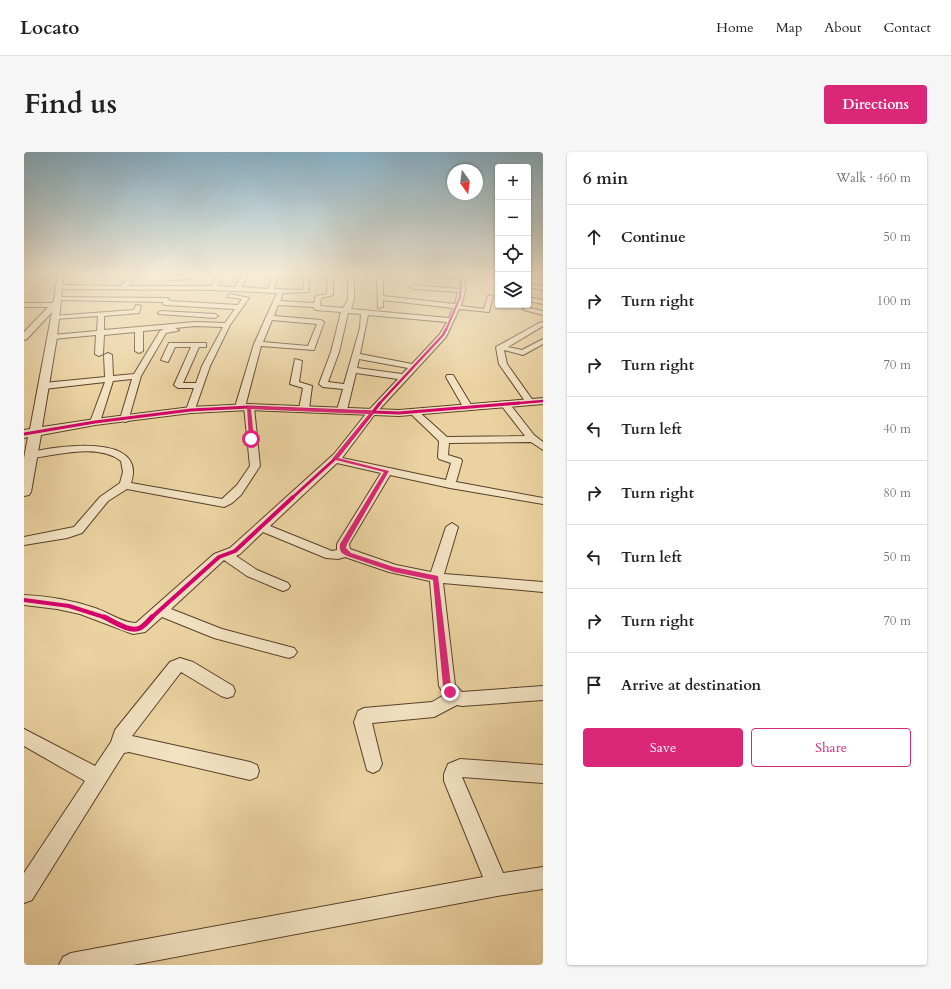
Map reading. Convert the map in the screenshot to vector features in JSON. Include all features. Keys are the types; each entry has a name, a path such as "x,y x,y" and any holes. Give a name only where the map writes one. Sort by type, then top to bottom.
{"street":[{"path":"24,337 49,310"},
{"path":"46,315 101,314 137,312 137,310"},
{"path":"158,328 158,319 162,310"},
{"path":"191,410 206,366 227,325 238,310"},
{"path":"125,485 220,503 227,502 252,474 254,466 245,407 258,344 273,310"},
{"path":"347,387 323,384 335,352 346,310 451,320"},
{"path":"24,600 40,600 76,608 107,618 133,630 140,628 224,554 235,552 335,459 372,412 443,335 451,320 454,310"},
{"path":"531,310 543,312"},
{"path":"342,410 351,370 363,328 365,311"},
{"path":"161,313 232,317"},
{"path":"99,354 101,314"},
{"path":"24,492 37,431 53,337 46,315"},
{"path":"258,344 311,348 320,322 269,318"},
{"path":"53,337 195,324 227,325"},
{"path":"125,419 137,376 164,331 191,331 195,324"},
{"path":"500,347 541,324"},
{"path":"139,330 139,351"},
{"path":"165,360 172,345 185,341 196,345 217,345"},
{"path":"500,347 523,353 543,341"},
{"path":"196,345 178,384 199,386"},
{"path":"500,347 504,364 530,402"},
{"path":"95,422 110,379 108,355"},
{"path":"355,356 415,367"},
{"path":"298,361 294,384 308,386 304,409"},
{"path":"351,370 405,377"},
{"path":"44,386 137,376"},
{"path":"450,377 468,408"},
{"path":"24,434 95,422 191,410 245,407 415,413 543,401"},
{"path":"506,405 533,439 543,447"},
{"path":"415,413 444,440 533,439"},
{"path":"444,440 443,457 457,461 450,485"},
{"path":"24,541 67,534 78,530 104,499 125,485 129,475 129,467 126,459 121,455 97,449 32,455"},
{"path":"335,459 450,485 543,501"},
{"path":"344,552 344,544 387,471"},
{"path":"261,527 330,555 338,555 344,552 394,569 436,578 543,587"},
{"path":"452,527 436,578 447,686 455,697 462,699 543,693"},
{"path":"224,554 252,573 283,586"},
{"path":"160,610 219,634 289,652"},
{"path":"24,892 119,745 121,736 176,667 180,665 187,667 227,691"},
{"path":"373,764 362,722 364,716 434,709 455,697"},
{"path":"24,738 97,778"},
{"path":"119,745 129,744 250,771"},
{"path":"498,885 453,781 453,774 455,770 460,768 543,774"},
{"path":"71,965 498,885 543,878"}],"cycle path":[{"path":"24,600 69,606 91,612 129,628 140,628 219,557 235,551 338,456 372,412 443,335 456,310"},
{"path":"24,434 95,422 191,410 249,407 399,413 543,401"}],"route":[{"path":"251,439 249,407 372,412 335,459 387,471 344,544 344,552 349,555 394,569 436,578 447,686 450,692"}]}
